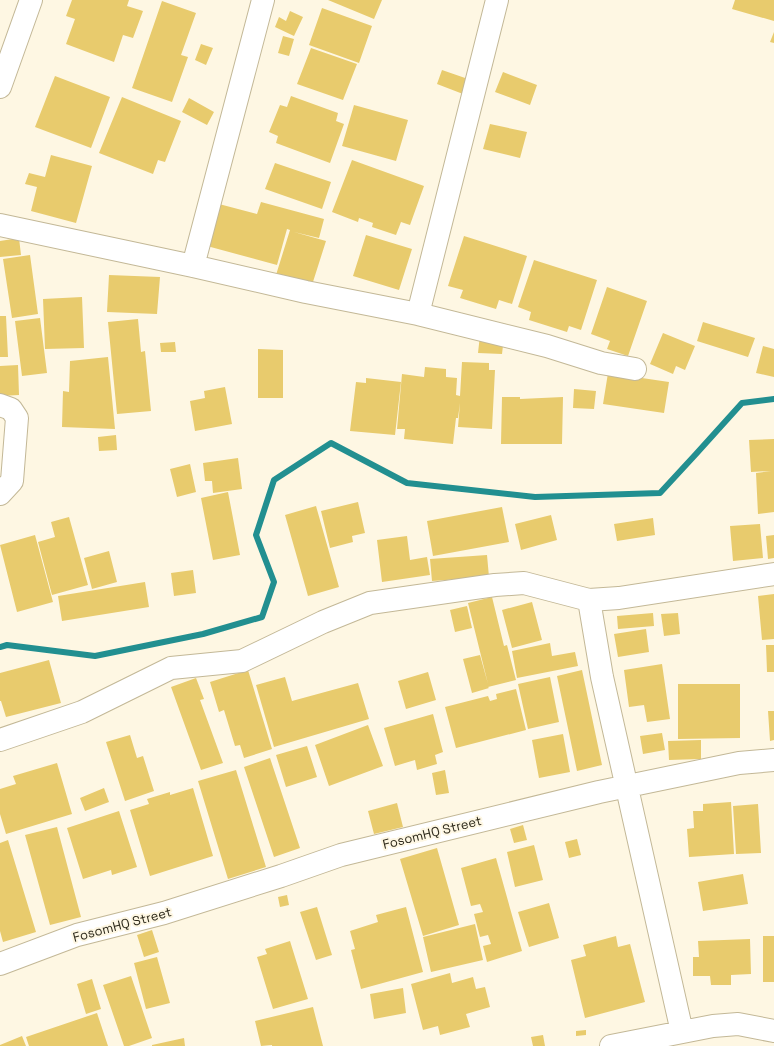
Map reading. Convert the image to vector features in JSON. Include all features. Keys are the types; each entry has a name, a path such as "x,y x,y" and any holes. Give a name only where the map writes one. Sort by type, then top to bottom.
{"street":[{"path":"0,87 31,0"},
{"path":"193,266 263,0"},
{"path":"418,314 497,0"},
{"path":"0,225 193,266 306,292 418,314 547,346 601,363 635,369"},
{"path":"0,405 12,410 17,418 12,481 0,494"},
{"path":"0,740 82,712 171,668 242,661 323,622 370,603 495,585 524,584 589,600 619,598 774,574"},
{"path":"589,600 602,676 682,1032"},
{"name":"FosomHQ Street","path":"0,964 77,935 164,913 341,855 627,786 739,763 774,760"},
{"path":"611,1046 713,1026 738,1024 774,1030"}],"building":[{"path":"72,0 129,0 127,6 143,11 133,38 123,35 114,62 66,44 75,19 66,16"},
{"path":"328,0 382,0 374,19"},
{"path":"735,0 774,0 774,21 732,9"},
{"path":"162,1 196,13 181,55 188,57 172,102 132,88"},
{"path":"322,8 372,26 359,63 309,45"},
{"path":"290,11 303,17 294,36 275,27 279,17 286,21"},
{"path":"774,32 774,43 770,42"},
{"path":"283,36 294,39 289,56 278,53"},
{"path":"201,44 213,48 206,65 195,60"},
{"path":"311,48 357,64 343,100 297,84"},
{"path":"442,70 468,79 463,94 437,84"},
{"path":"503,72 537,85 530,105 495,92"},
{"path":"55,76 110,97 91,148 35,127"},
{"path":"291,96 338,113 336,121 344,124 330,163 276,143 278,136 269,132 280,105 287,107"},
{"path":"122,97 181,121 165,162 158,160 153,174 99,153"},
{"path":"189,98 214,112 207,125 182,112"},
{"path":"354,105 408,120 396,161 342,146"},
{"path":"490,124 527,132 520,158 483,149"},
{"path":"51,155 92,166 76,223 31,211 37,187 25,184 29,173 45,177"},
{"path":"352,160 424,186 410,225 401,222 396,235 372,227 373,223 359,218 358,222 332,212"},
{"path":"275,163 331,182 322,209 265,189"},
{"path":"261,202 324,219 319,238 294,232 326,241 312,285 276,275 290,230 287,229 277,265 207,246 219,204 257,214"},
{"path":"366,235 412,249 399,290 353,276"},
{"path":"464,236 527,256 512,304 499,300 496,309 460,298 463,290 448,286"},
{"path":"19,238 21,255 0,257 0,241"},
{"path":"30,255 38,314 12,318 3,259"},
{"path":"534,260 597,280 581,330 569,326 567,332 529,320 531,312 518,307"},
{"path":"109,275 160,277 157,314 107,312"},
{"path":"607,287 647,301 628,356 607,349 610,341 591,334"},
{"path":"82,297 84,348 45,349 43,299"},
{"path":"0,316 6,316 8,357 0,357"},
{"path":"40,318 47,373 22,376 15,321"},
{"path":"138,319 141,352 145,351 151,411 117,414 108,322"},
{"path":"703,322 755,338 748,357 697,341"},
{"path":"663,333 695,346 685,370 676,366 673,374 650,364"},
{"path":"480,335 504,337 502,354 478,353"},
{"path":"175,342 176,352 161,352 160,343"},
{"path":"763,346 774,349 774,377 756,373"},
{"path":"258,349 283,350 283,398 258,398"},
{"path":"108,357 115,429 62,427 63,391 69,392 70,361"},
{"path":"462,362 489,363 489,370 495,370 492,429 458,427 460,403 458,418 456,418 453,444 404,439 405,429 397,429 402,374 424,377 425,367 446,369 446,377 457,378 456,395 460,396"},
{"path":"18,365 19,395 0,396 0,366"},
{"path":"608,373 669,382 664,413 603,404"},
{"path":"366,378 401,382 395,435 350,431 356,382 366,383"},
{"path":"225,387 232,424 195,431 190,401 205,398 204,391"},
{"path":"574,389 596,391 594,409 573,408"},
{"path":"502,397 520,397 520,399 563,397 562,444 501,444"},
{"path":"116,435 117,450 99,451 98,437"},
{"path":"774,439 774,512 758,514 756,473 771,471 751,472 749,440"},
{"path":"238,458 242,489 213,493 212,481 205,481 203,463"},
{"path":"190,464 196,492 177,497 170,469"},
{"path":"228,492 240,555 213,560 201,498"},
{"path":"358,502 365,533 352,536 353,542 330,548 321,511"},
{"path":"316,506 339,587 308,596 285,515"},
{"path":"502,507 509,542 433,556 427,521"},
{"path":"551,515 557,540 521,550 515,524"},
{"path":"69,517 88,585 52,595 38,542 55,537 51,522"},
{"path":"653,518 655,535 617,541 614,524"},
{"path":"760,524 763,558 733,561 730,526"},
{"path":"35,535 53,602 17,612 0,545"},
{"path":"774,535 774,558 768,559 766,536"},
{"path":"407,536 410,560 427,557 430,575 382,582 377,540"},
{"path":"109,551 117,582 92,589 84,558"},
{"path":"487,555 489,577 432,581 430,559"},
{"path":"193,570 196,593 174,596 171,573"},
{"path":"145,582 149,607 62,621 58,596"},
{"path":"774,594 774,639 762,640 758,596"},
{"path":"492,597 504,646 507,645 516,680 488,687 489,688 472,693 463,659 480,655 488,684 468,603"},
{"path":"532,602 542,640 512,648 502,610"},
{"path":"467,606 472,628 455,632 450,610"},
{"path":"653,613 654,626 618,629 617,616"},
{"path":"678,613 680,634 664,636 661,614"},
{"path":"646,629 649,652 618,657 614,634"},
{"path":"550,643 552,656 575,652 578,666 517,678 512,651"},
{"path":"766,645 774,645 774,672 767,672"},
{"path":"49,660 61,703 6,717 0,701 0,673"},
{"path":"662,664 670,719 647,722 644,705 629,707 624,670"},
{"path":"248,670 272,749 244,758 240,745 235,746 224,710 219,712 210,682"},
{"path":"582,670 602,765 577,771 557,676"},
{"path":"428,672 436,700 406,709 398,681"},
{"path":"285,677 292,701 358,683 369,719 274,747 256,685"},
{"path":"550,677 559,722 528,729 518,684"},
{"path":"196,678 204,699 200,700 223,763 201,770 171,687"},
{"path":"678,684 740,684 740,738 678,739"},
{"path":"516,689 526,730 456,748 445,707 488,696 490,701 497,699 496,694"},
{"path":"768,711 774,711 774,740 770,741"},
{"path":"433,714 443,752 435,755 437,764 417,770 415,760 395,766 384,728"},
{"path":"368,725 383,766 329,786 315,745"},
{"path":"662,733 665,750 643,754 640,736"},
{"path":"563,734 570,772 539,778 532,740"},
{"path":"130,735 137,758 143,756 154,791 125,801 106,742"},
{"path":"701,740 701,759 669,760 668,741"},
{"path":"307,746 317,777 286,787 276,755"},
{"path":"270,758 300,848 274,857 244,767"},
{"path":"57,763 72,814 6,834 0,814 0,789 16,784 13,776"},
{"path":"236,770 266,867 228,879 198,781"},
{"path":"445,770 449,793 436,795 432,773"},
{"path":"104,788 109,802 85,811 80,798"},
{"path":"193,788 213,856 150,876 130,810 149,804 147,799 170,792 170,795"},
{"path":"731,802 734,854 689,857 687,829 694,828 693,811 703,811 703,804"},
{"path":"397,803 403,827 374,834 368,811"},
{"path":"758,804 761,853 736,854 733,806"},
{"path":"119,811 137,867 112,875 111,870 83,879 67,828"},
{"path":"523,825 527,840 514,843 510,829"},
{"path":"57,827 81,917 50,925 25,835"},
{"path":"577,839 581,855 569,858 565,842"},
{"path":"8,840 36,932 3,942 0,931 0,843"},
{"path":"534,845 543,880 515,887 507,852"},
{"path":"437,848 459,925 423,936 400,859"},
{"path":"496,858 522,951 487,962 483,946 491,944 488,935 480,937 474,914 483,912 480,904 471,906 461,868"},
{"path":"743,874 748,904 703,911 698,882"},
{"path":"287,895 289,905 280,907 278,897"},
{"path":"549,903 559,938 529,947 518,912"},
{"path":"317,907 332,955 316,960 300,912"},
{"path":"406,907 423,972 361,989 351,950 355,949 350,931 378,922 376,915"},
{"path":"475,924 483,960 431,972 423,937"},
{"path":"152,930 159,952 144,957 137,935"},
{"path":"616,936 618,947 630,944 645,1002 585,1018 571,960 586,956 583,945"},
{"path":"763,936 774,936 774,982 763,982"},
{"path":"750,939 751,974 731,975 731,985 711,985 710,976 693,976 693,957 699,957 698,941"},
{"path":"290,941 308,999 273,1009 257,957 267,954 265,949"},
{"path":"157,957 170,1003 146,1009 134,963"},
{"path":"450,973 452,983 473,977 476,989 485,987 490,1007 466,1014 470,1027 440,1035 438,1026 423,1030 411,984"},
{"path":"131,976 152,1038 129,1046 124,1046 103,985"},
{"path":"92,979 101,1009 86,1014 77,984"},
{"path":"403,988 406,1013 374,1019 370,994"},
{"path":"313,1007 323,1046 261,1046 255,1021"},
{"path":"97,1013 108,1046 29,1046 26,1037"},
{"path":"586,1030 586,1035 576,1036 576,1031"},
{"path":"543,1035 545,1046 533,1046 531,1037"},
{"path":"22,1036 26,1046 0,1046 0,1045"},
{"path":"184,1038 185,1046 152,1046 152,1045"}],"waterway":[{"path":"0,647 7,645 95,656 203,634 262,617 274,582 256,535 274,480 331,443 407,483 535,497 660,493 742,403 774,399"}]}
